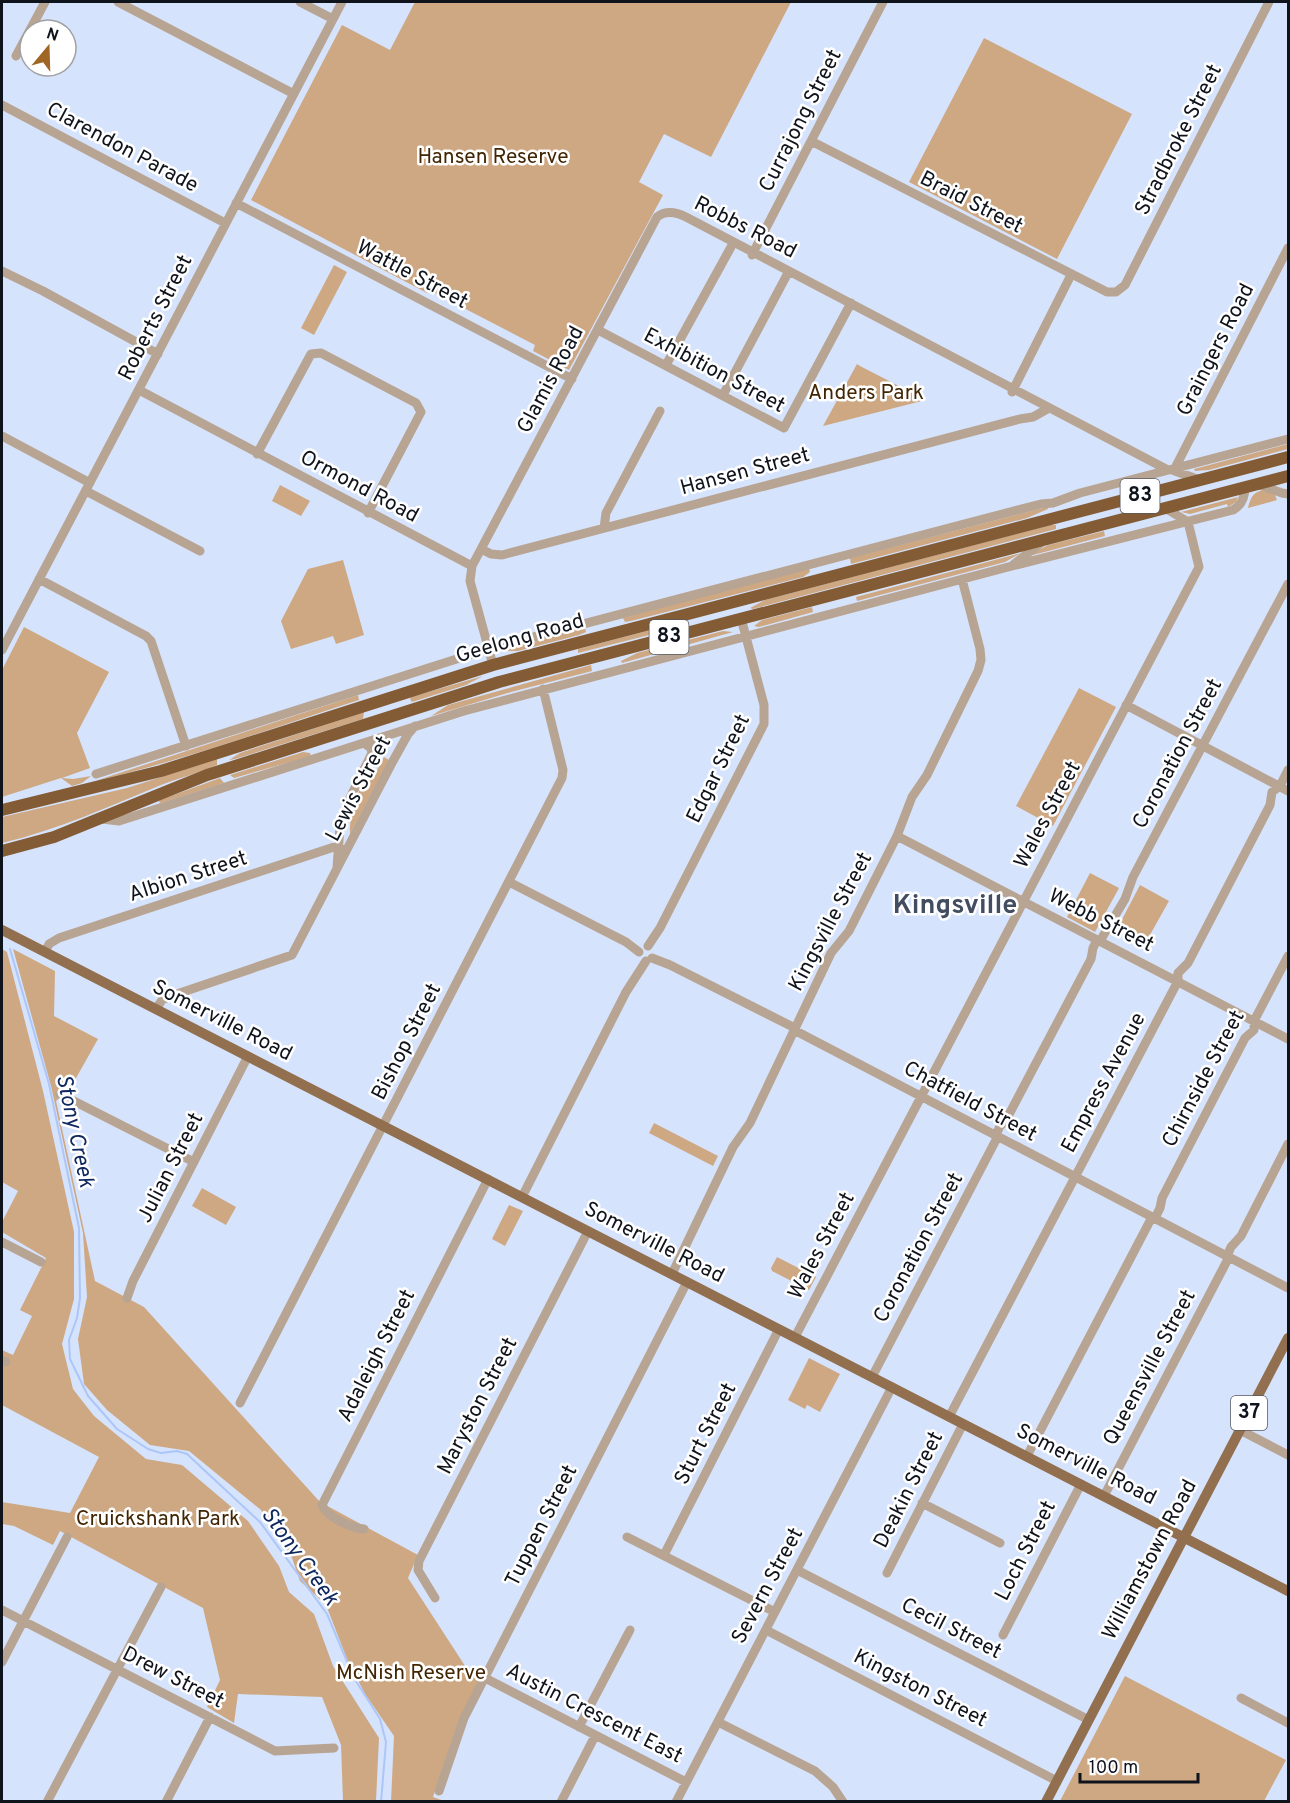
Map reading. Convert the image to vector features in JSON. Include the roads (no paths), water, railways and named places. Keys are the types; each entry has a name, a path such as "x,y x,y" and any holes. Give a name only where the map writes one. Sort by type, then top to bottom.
{"highway":[{"name":"Geelong Road","path":"2,810 135,779 493,665 1288,457"},
{"path":"1227,473 1250,486"},
{"name":"Geelong Road","path":"2,851 54,837 175,787 223,770 499,682 1288,476"},
{"path":"1053,518 1073,531"},
{"path":"736,600 741,618"},
{"path":"493,665 499,682"},
{"path":"223,770 226,756 236,747"}],"main road":[{"name":"Somerville Road","path":"2,930 1288,1590"},
{"name":"Williamstown Road","path":"1046,1802 1288,1338"}],"street":[{"path":"16,56 45,2"},
{"path":"118,2 294,94"},
{"path":"300,2 333,19"},
{"name":"Roberts Street","path":"2,650 342,2"},
{"name":"Currajong Street","path":"753,255 883,2"},
{"name":"Stradbroke Street","path":"1116,292 1125,285 1269,2"},
{"name":"Clarendon Parade","path":"2,105 225,223"},
{"name":"Braid Street","path":"811,141 1071,275 1107,292 1116,292"},
{"name":"Wattle Street","path":"236,203 572,379"},
{"name":"Robbs Road","path":"664,213 679,214 1037,405 1171,469"},
{"name":"Robbs Road","path":"664,213 731,247 753,255"},
{"name":"Glamis Road","path":"472,566 657,217 664,213"},
{"path":"666,365 731,247"},
{"name":"Graingers Road","path":"1171,469 1288,248"},
{"path":"2,271 158,354"},
{"path":"723,396 787,273"},
{"path":"1012,392 1071,275"},
{"name":"Exhibition Street","path":"598,330 784,428 849,306"},
{"path":"258,454 309,355 315,352 321,353 416,403 420,408 420,416 368,513"},
{"name":"Ormond Road","path":"139,390 472,566"},
{"name":"Hansen Street","path":"1020,419 1037,405"},
{"name":"Robbs Road","path":"1047,410 1141,463 1146,475"},
{"name":"Hansen Street","path":"481,549 491,554 501,555 1033,417 1047,410"},
{"path":"604,528 606,513 660,411"},
{"path":"2,436 200,551"},
{"name":"Geelong Road","path":"96,774 488,648 1041,504 1053,503 1146,475 1288,439"},
{"path":"1171,469 1200,480"},
{"path":"1250,486 1269,487 1288,494"},
{"name":"Geelong Road","path":"102,819 119,821 415,726 543,689 1188,522 1236,508 1244,499 1250,486"},
{"path":"1053,518 1055,509 1063,499"},
{"path":"1165,508 1188,522"},
{"name":"Wales Street","path":"795,1337 1199,567 1188,522"},
{"name":"Geelong Road","path":"1012,566 1048,538"},
{"path":"472,566 470,578 493,665"},
{"path":"39,579 146,636 151,641 186,746"},
{"name":"Kingsville Street","path":"672,1274 733,1147 750,1123 831,953 847,934 897,836 912,797 927,775 980,666 980,649 962,579"},
{"name":"Coronation Street","path":"872,1377 997,1136 1000,1126 1005,1122 1086,970 1099,940 1114,920 1133,877 1288,584"},
{"name":"Edgar Street","path":"522,1197 763,727 765,708 741,618"},
{"name":"Bishop Street","path":"240,1403 563,773 543,689"},
{"path":"1126,705 1284,789"},
{"name":"Lewis Street","path":"156,1009 162,1000 168,997 289,957 294,952 337,870 342,848 415,726"},
{"name":"Lewis Street","path":"342,848 339,832 349,800 372,754 372,749 364,743"},
{"path":"223,770 229,781 240,782"},
{"name":"Empress Avenue","path":"949,1417 1178,981 1178,973 1188,963 1270,805 1272,792 1284,789 1288,770"},
{"name":"Webb Street","path":"897,836 1288,1039"},
{"name":"Albion Street","path":"45,952 50,944 59,938 342,848"},
{"name":"Chatfield Street","path":"509,882 795,1029 1288,1288"},
{"name":"Chirnside Street","path":"1027,1456 1160,1208 1162,1198 1245,1038 1254,1030 1254,1021 1288,956"},
{"name":"Julian Street","path":"127,1298 133,1281 248,1056"},
{"path":"60,1094 194,1162"},
{"name":"Queensville Street","path":"1104,1496 1228,1257 1231,1247 1241,1236 1288,1144"},
{"name":"Adaleigh Street","path":"364,1529 330,1514 324,1510 322,1505 488,1179"},
{"name":"Maryston Street","path":"435,1598 418,1570 419,1561 588,1231"},
{"path":"2,1242 41,1262"},
{"name":"Tuppen Street","path":"439,1791 460,1726 687,1282"},
{"name":"Sturt Street","path":"664,1555 779,1329"},
{"name":"Severn Street","path":"676,1802 892,1387"},
{"name":"Deakin Street","path":"887,1573 963,1424"},
{"path":"1240,1430 1288,1455"},
{"name":"Loch Street","path":"1003,1635 1081,1484"},
{"path":"922,1503 999,1543"},
{"path":"2,1662 67,1537"},
{"path":"627,1537 775,1612"},
{"name":"Cecil Street","path":"797,1570 1089,1719"},
{"path":"47,1802 161,1587"},
{"name":"Drew Street","path":"2,1610 275,1751 334,1748"},
{"path":"579,1727 630,1630"},
{"name":"Kingston Street","path":"766,1630 1057,1781"},
{"name":"Austin Crescent East","path":"484,1678 687,1782"},
{"path":"1242,1698 1288,1723"},
{"path":"166,1802 210,1717"},
{"path":"718,1722 815,1771 833,1787 843,1802"},
{"path":"561,1802 595,1736"}],"waterway":[{"name":"Stony Creek","path":"10,949 49,1084 79,1228 80,1298 77,1318 69,1340 70,1359 88,1396 117,1429 148,1449 161,1453 177,1451 187,1454 260,1522 327,1614 354,1678 380,1719 386,1742 381,1802"}],"district":[{"name":"Kingsville","path":"955,906"}],"park label":[{"name":"Hansen Reserve","path":"493,157"},
{"name":"Anders Park","path":"866,393"},
{"name":"Cruickshank Park","path":"158,1519"},
{"name":"McNish Reserve","path":"411,1673"}]}
